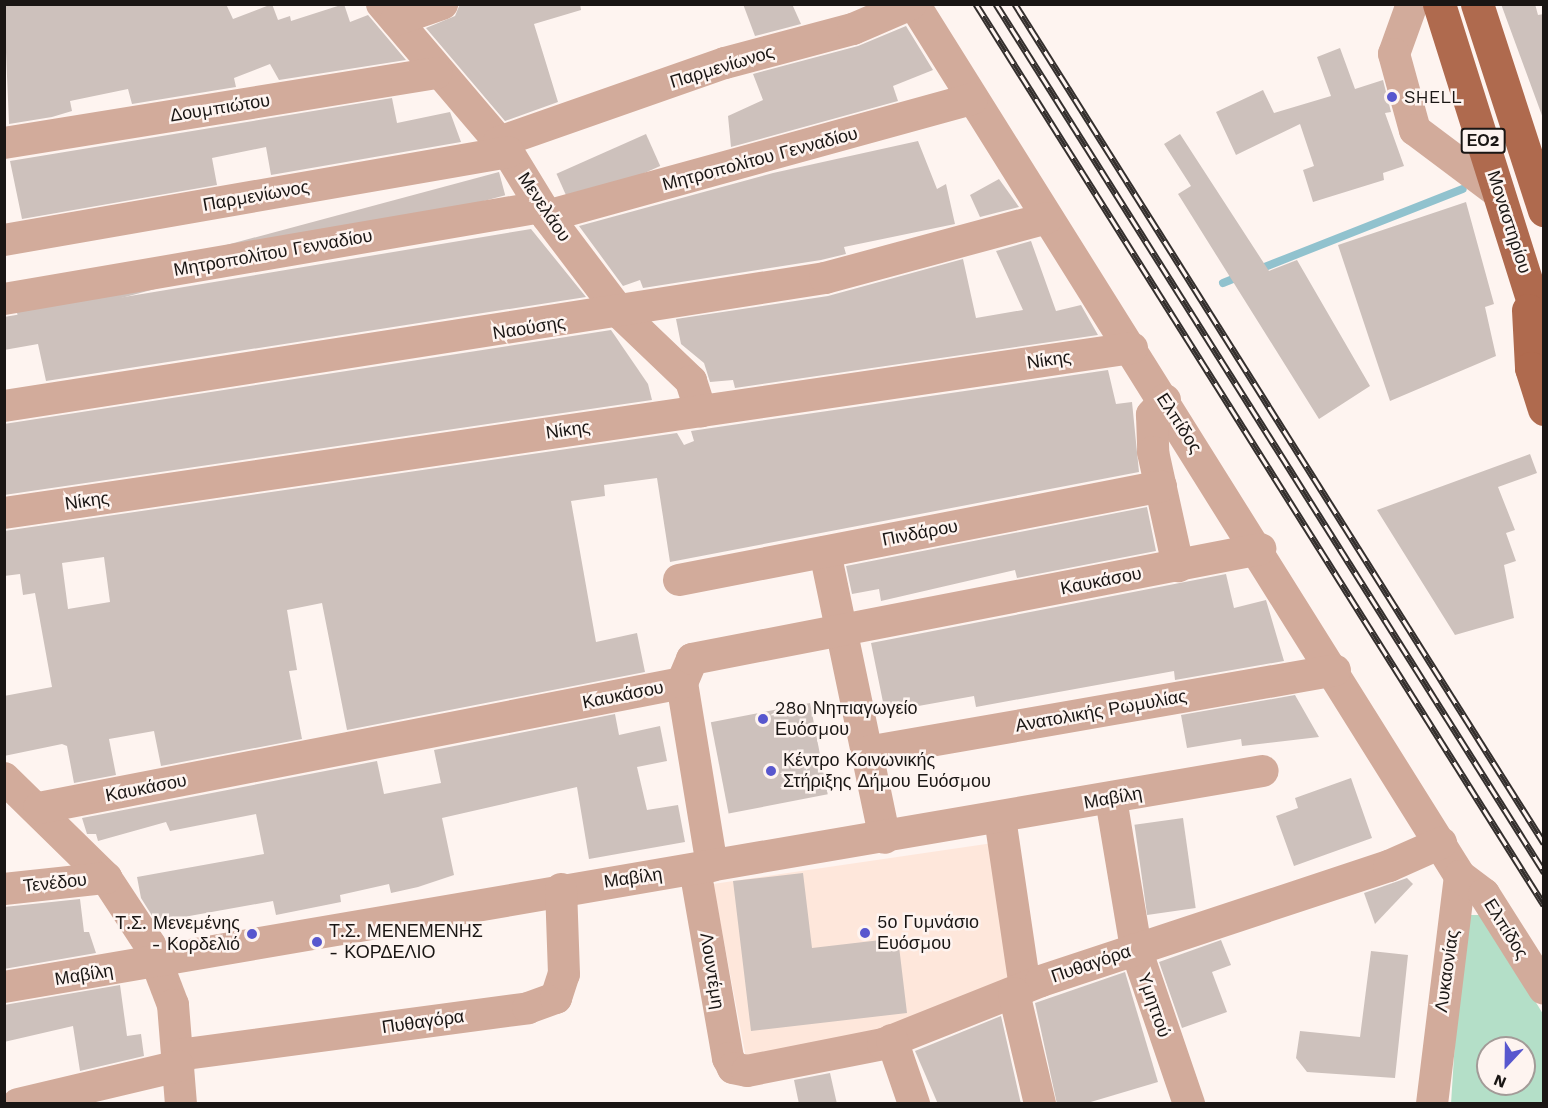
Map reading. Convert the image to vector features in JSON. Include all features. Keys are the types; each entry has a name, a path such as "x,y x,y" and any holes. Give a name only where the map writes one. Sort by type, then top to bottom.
{"main road":[{"name":"Μοναστηρίου","path":"1439,4 1544,337"},
{"name":"Μοναστηρίου","path":"1478,4 1536,155 1544,210"},
{"path":"1527,278 1531,368 1544,409"}],"street":[{"path":"389,12 442,4"},
{"name":"Ελπίδος","path":"913,4 1047,218 1260,549 1441,843"},
{"name":"Παρμενίωνος","path":"4,240 504,147 725,63 854,29 913,4"},
{"path":"1412,4 1394,54 1415,130 1499,193"},
{"name":"Μενελάου","path":"389,12 436,73 504,147 544,212 621,314 690,381 700,411"},
{"name":"Δουμπιώτου","path":"4,143 436,73"},
{"name":"Μητροπολίτου Γενναδίου","path":"4,299 544,212 972,99"},
{"name":"Ναούσης","path":"4,406 621,314 825,278 1047,218"},
{"name":"Νίκης","path":"4,513 1132,348"},
{"path":"1165,400 1152,415 1161,486 1178,566"},
{"name":"Πινδάρου","path":"679,580 1161,486"},
{"name":"Καυκάσου","path":"39,808 682,683 684,669 700,655 842,633 1260,549"},
{"path":"825,552 885,838"},
{"name":"Ανατολικής Ρωμυλίας","path":"867,752 1335,670"},
{"name":"Λουντέμη","path":"682,683 724,1040 730,1064 737,1070"},
{"name":"Μαβίλη","path":"4,987 159,963 561,889 885,838 1263,771"},
{"path":"4,778 39,808 106,878 159,963 173,1005 181,1104"},
{"name":"Υμηττού","path":"1111,799 1136,949 1189,1104"},
{"path":"1000,818 1020,990 1040,1104"},
{"path":"1441,843 1460,876"},
{"name":"Πυθαγόρα","path":"737,1070 892,1040 1020,990 1136,949 1389,866 1441,843"},
{"name":"Ελπίδος","path":"1460,876 1484,894 1544,989"},
{"name":"Λυκαονίας","path":"1432,1104 1460,876"},
{"name":"Τενέδου","path":"4,889 106,878"},
{"name":"Πυθαγόρα","path":"18,1104 178,1061 528,1008 556,998 564,974 561,889"},
{"path":"892,1040 914,1104"}],"shaded area":[{"name":"5ο Γυμνάσιο Ευόσμου","path":"993,843 1016,981 892,1028 746,1058 713,884"}],"green space":[{"path":"1463,915 1483,915 1543,1014 1543,1103 1451,1104"}],"building":[{"path":"4,4 226,4 233,19 272,4 278,20 290,16 291,21 344,4 350,22 368,15 406,60 279,80 270,64 234,78 236,87 132,104 128,89 70,101 72,111 52,117 9,124"},
{"path":"460,4 580,4 581,10 534,24 558,102 505,121 426,28 455,16"},
{"path":"743,4 792,4 801,24 755,36"},
{"path":"1501,4 1535,4 1538,15 1544,14 1544,121"},
{"path":"906,26 933,70 893,86 898,101 731,147 728,116 763,100 753,74 858,46"},
{"path":"1340,48 1355,89 1383,80 1391,112 1385,113 1404,166 1383,173 1384,180 1313,202 1303,170 1314,166 1300,124 1236,155 1216,112 1263,90 1274,113 1331,96 1317,57"},
{"path":"392,98 397,123 450,112 461,142 271,175 266,147 212,158 217,185 22,219 10,161"},
{"path":"646,134 660,166 571,206 556,174"},
{"path":"1180,134 1269,271 1297,260 1370,386 1319,419 1178,194 1191,186 1164,144"},
{"path":"918,141 937,189 946,184 955,224 844,247 846,254 643,288 640,280 623,286 579,226 773,173"},
{"path":"499,172 505,195 20,325 14,302"},
{"path":"999,179 1019,207 980,217 970,195"},
{"path":"1466,202 1494,304 1485,307 1496,356 1390,401 1338,245"},
{"path":"531,229 586,297 46,381 38,344 4,350 4,317"},
{"path":"1031,241 1056,311 1081,305 1098,335 735,388 733,380 710,382 704,363 681,344 676,319 828,296 963,259 976,318 1023,310 996,251"},
{"path":"611,330 648,384 652,400 4,495 4,424"},
{"path":"1108,370 1116,404 1132,402 1139,472 670,562 657,478 604,485 605,496 571,501 596,642 637,633 645,672 347,730 322,603 287,610 297,670 289,671 302,739 161,766 154,731 109,739 116,775 74,783 67,746 62,744 4,756 4,696 52,687 35,593 23,595 20,574 4,576 4,531 677,433 684,445 694,441 691,431","holes":["104,557 110,602 68,609 62,563"]},
{"path":"1530,454 1537,473 1498,487 1515,530 1506,533 1516,561 1504,565 1514,618 1455,635 1377,510"},
{"path":"1147,507 1156,551 1017,578 1015,570 881,601 879,589 852,594 846,566"},
{"path":"1226,574 1234,608 1266,600 1284,661 1175,680 1174,671 976,707 974,696 885,712 871,643"},
{"path":"1295,695 1319,737 1242,746 1241,739 1187,748 1181,715"},
{"name":"Κέντρο Κοινωνικής Στήριξης Δήμου Ευόσμου","path":"810,703 828,794 729,814 711,722"},
{"path":"615,714 619,735 660,726 667,761 637,767 647,810 678,805 685,842 589,859 577,787 442,818 454,875 418,887 391,893 389,884 340,895 341,902 276,915 273,901 156,922 141,898 137,877 264,854 256,814 170,831 166,822 98,841 96,834 87,834 82,818 377,761 384,794 441,783 434,750"},
{"path":"1351,778 1372,838 1294,866 1276,816 1298,808 1295,798"},
{"path":"1183,818 1196,908 1147,915 1134,825"},
{"path":"803,873 812,948 898,938 907,1013 751,1031 733,881"},
{"path":"1407,878 1413,884 1375,924 1364,893"},
{"path":"80,899 84,932 89,932 96,953 4,969 4,907"},
{"path":"1221,940 1231,965 1212,972 1227,1012 1182,1028 1159,962"},
{"path":"1371,951 1408,955 1395,1078 1307,1072 1296,1058 1300,1031 1360,1037"},
{"path":"1125,972 1158,1082 1084,1104 1057,1104 1035,1003"},
{"path":"120,985 127,1036 141,1034 144,1056 80,1071 73,1026 4,1042 4,1005"},
{"path":"1001,1016 1021,1104 938,1104 915,1051"},
{"path":"830,1073 837,1104 799,1104 794,1080"}],"waterway":[{"path":"1257,270 1463,189"},
{"path":"1223,283 1240,276"}],"railway":[{"path":"976,4 1544,905"},
{"path":"996,4 1544,872"},
{"path":"1015,4 1544,843"}],"place":[{"name":"SHELL","path":"1392,97"},
{"name":"28ο Νηπιαγωγείο Ευόσμου","path":"763,719"},
{"name":"Κέντρο Κοινωνικής Στήριξης Δήμου Ευόσμου","path":"771,771"},
{"name":"5ο Γυμνάσιο Ευόσμου","path":"865,933"},
{"name":"Τ.Σ. Μενεμένης - Κορδελιό","path":"252,934"},
{"name":"Τ.Σ. ΜΕΝΕΜΕΝΗΣ - ΚΟΡΔΕΛΙΟ","path":"317,942"}]}
